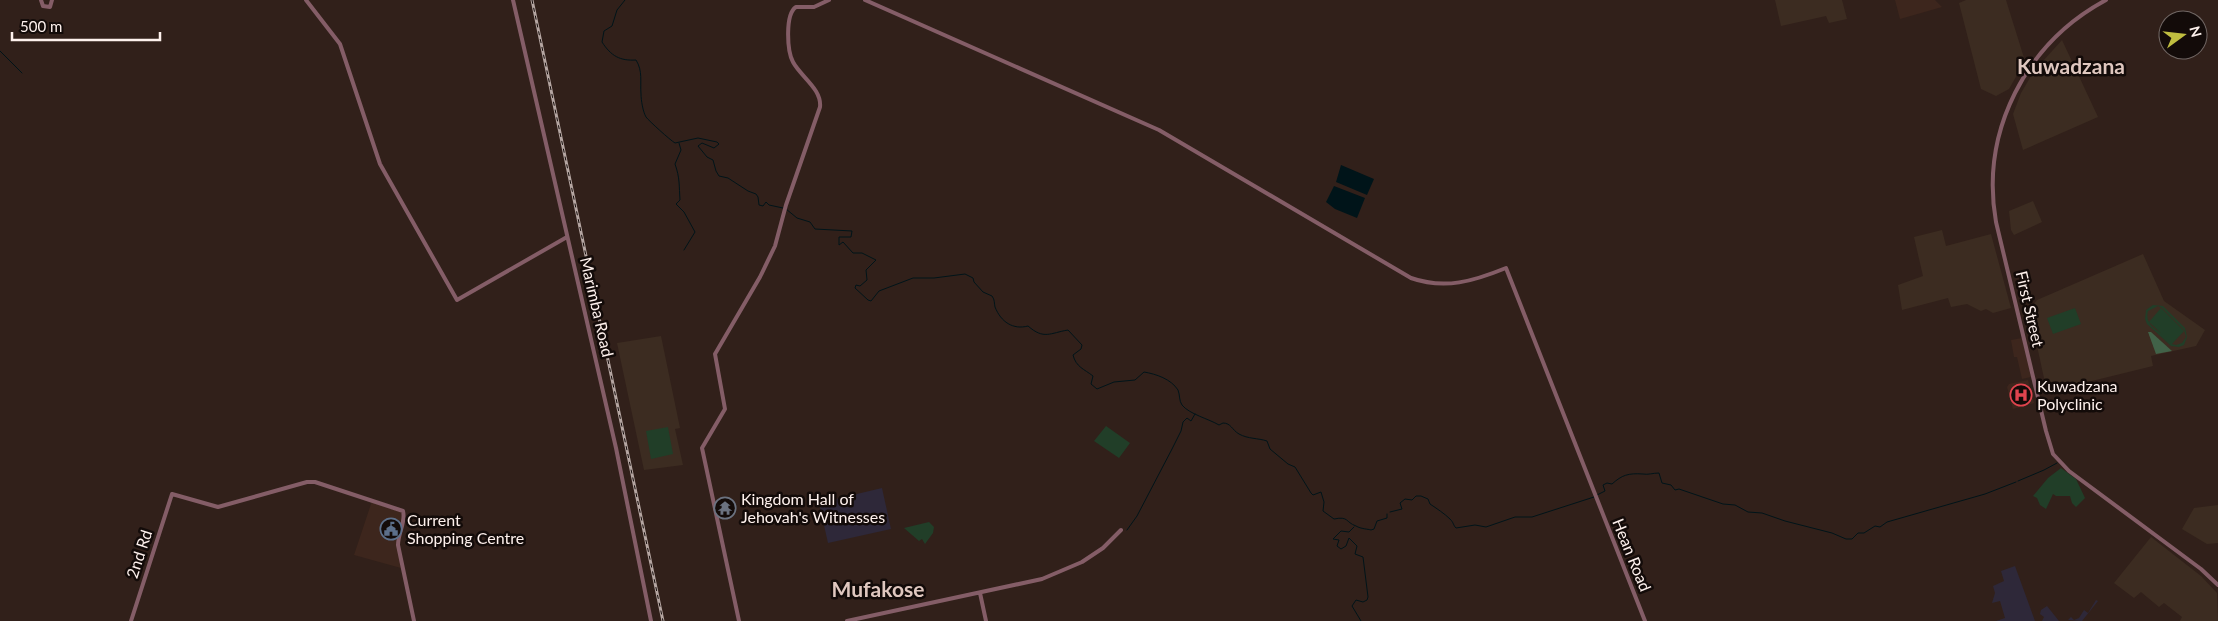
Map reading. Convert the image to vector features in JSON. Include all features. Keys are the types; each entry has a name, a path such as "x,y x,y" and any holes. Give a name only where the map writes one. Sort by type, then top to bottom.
{"street":[{"path":"41,0 42,6 46,8 50,7 52,0"},
{"path":"306,0 340,44 380,164 457,300 567,237"},
{"name":"Marimba Road","path":"513,0 616,448 652,621"},
{"path":"739,621 702,448 725,409 715,360 716,350 766,265 777,241 786,205 820,104 816,92 792,59 788,20 793,8 814,7 829,0"},
{"name":"Hean Road","path":"865,0 1159,130 1411,278 1428,283 1456,284 1506,268 1645,621"},
{"name":"First Street","path":"2106,0 2076,19 2045,47 2034,60 2013,96 2003,121 1994,163 1993,192 1996,222 2053,454 2070,471 2201,569 2218,584"},
{"name":"2nd Rd","path":"131,621 172,494 218,507 306,482 315,482 401,509 404,518 398,545 414,621"},
{"path":"847,621 1042,579 1072,567 1103,548 1121,530"},
{"path":"980,593 986,621"}],"shaded area":[{"path":"1775,0 1842,0 1847,19 1829,23 1826,16 1781,26"},
{"path":"1895,0 1935,0 1942,7 1900,19"},
{"path":"1966,0 2006,0 2025,61 2009,89 1996,96 1981,89 1959,3"},
{"path":"2062,40 2098,117 2023,150 2013,114 2021,93 2034,71"},
{"path":"1341,165 1374,179 1367,195 1336,182"},
{"path":"1334,186 1365,198 1357,218 1335,209 1326,202"},
{"path":"2033,201 2042,222 2014,235 2011,230 2009,211"},
{"path":"1942,230 1946,246 1991,234 2011,308 1993,313 1986,309 1981,311 1967,304 1951,307 1948,298 1902,310 1898,285 1923,276 1914,237"},
{"path":"2143,254 2164,301 2205,330 2196,346 2151,356 2153,366 2047,392 2029,309 2037,300"},
{"path":"661,336 680,428 675,429 683,465 644,470 617,343"},
{"path":"2022,338 2031,377 2022,379 2017,357 2014,357 2011,340"},
{"name":"Kuwadzana Polyclinic","path":"2028,380 2034,403 2013,409 2007,387 2009,384"},
{"path":"882,488 891,529 828,543 819,503"},
{"path":"372,501 402,513 397,544 401,568 354,555"},
{"path":"2218,505 2218,543 2207,544 2182,529 2194,508"},
{"path":"2151,537 2201,576 2217,593 2218,621 2180,621 2182,617 2164,603 2159,607 2141,592 2134,598 2114,583"},
{"path":"2015,566 2035,621 1996,621 2005,618 2000,601 1992,603 1995,593 1993,586 2004,581 2001,571"},
{"path":"2096,600 2098,601 2082,621 2068,620 2071,617 2074,620 2079,618 2084,610 2088,613"},
{"path":"2047,606 2059,621 2042,621 2044,617 2040,614 2041,610"}],"green space":[{"path":"2153,305 2163,306 2185,328 2187,337 2184,345 2179,347 2171,346 2147,324 2145,319 2146,310","holes":["2158,306 2162,308 2184,330 2186,337 2182,343 2172,344 2184,331 2161,308 2149,322 2148,311"]},
{"path":"2075,308 2081,324 2053,334 2047,318"},
{"path":"2148,332 2151,332 2172,351 2156,354"},
{"path":"1106,426 1130,443 1119,458 1094,441"},
{"path":"668,427 673,454 651,459 646,431"},
{"path":"2061,468 2076,479 2085,498 2076,507 2072,503 2070,496 2056,496 2053,494 2046,509 2033,496 2048,478"},
{"path":"929,522 934,527 933,533 925,544 922,539 919,541 904,528"}],"waterway":[{"path":"625,0 617,10 612,26 604,31 602,42 616,57 625,60 636,60 640,72 641,99 646,117 675,143 698,138 717,142 719,144 714,148 702,143 698,146 707,157 713,160 719,176 728,178 756,194 759,205 763,206 766,202 769,205 783,208"},
{"path":"0,51 22,73"},
{"path":"679,143 681,150 675,164 679,178 680,200 676,204 684,212 695,232 684,250"},
{"path":"786,209 797,218 810,222 815,229 852,231 851,237 839,237 839,245 843,242 853,253 862,253 876,260 866,270 867,280 860,286 856,285 855,288 868,300 871,301 879,291 913,278 934,278 965,274 973,278 974,282 983,292 992,296 995,307 1008,324 1017,327 1028,326 1043,334 1068,330 1082,345 1081,349 1073,355 1074,359 1093,376 1091,384 1097,389 1114,382 1135,380 1144,372 1163,378 1175,386 1181,403 1189,411 1219,425 1223,423 1228,424 1242,436 1267,441 1270,449 1288,464 1295,467 1313,495 1321,492 1324,502 1323,511 1334,519 1345,519 1358,527 1371,530 1374,529 1377,521 1387,518 1387,514"},
{"path":"1127,530 1137,516 1172,449 1181,431 1183,422 1187,418 1191,421 1195,414"},
{"path":"2018,481 2057,463"},
{"path":"1597,495 1605,491 1603,485 1607,483 1612,484 1626,475 1659,473 1662,483 1671,485 1675,490 1679,489 1723,504 1735,505 1748,512 1762,513 1832,533 1846,539 1852,539 1858,533 1864,533 1875,526 1880,527 1887,522 1985,494 2016,482"},
{"path":"1390,512 1402,509 1400,503 1405,499 1412,500 1416,496 1421,496 1428,499 1430,504 1448,517 1456,528 1475,525 1486,527 1515,517 1532,517 1594,497"},
{"path":"1354,527 1349,532 1341,531 1333,539 1339,540 1337,546 1341,549 1346,546 1349,538 1357,546 1355,554 1363,557 1368,597 1363,602 1356,600 1352,606 1361,621"}],"railway":[{"path":"532,0 663,621"}],"place":[{"name":"Kuwadzana Polyclinic","path":"2021,395"},
{"name":"Kingdom Hall of Jehovah's Witnesses","path":"725,508"},
{"name":"Current Shopping Centre","path":"391,529"}],"district":[{"name":"Kuwadzana","path":"2071,67"},
{"name":"Mufakose","path":"878,590"}]}
